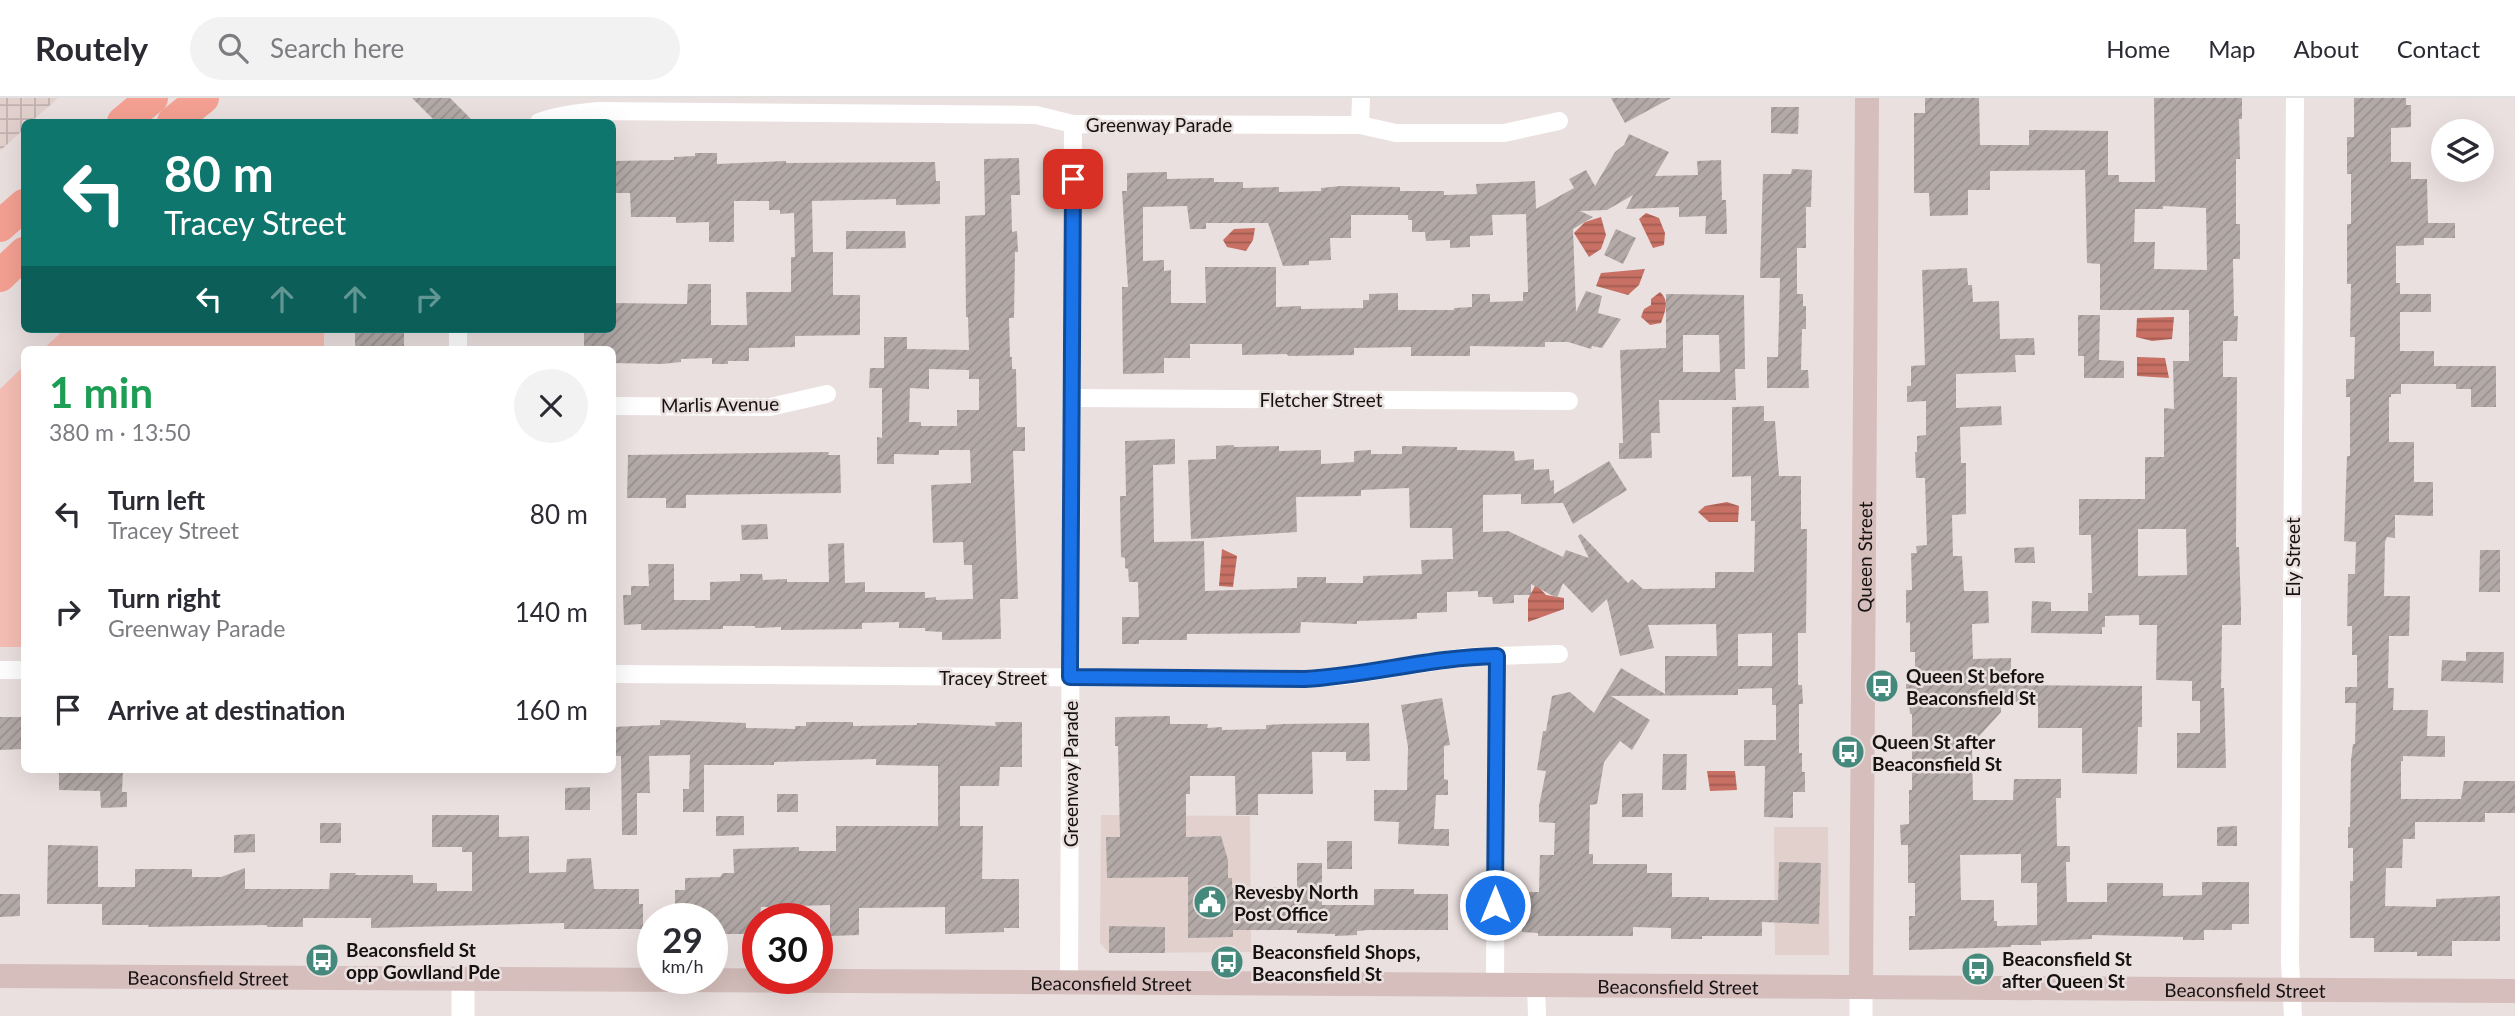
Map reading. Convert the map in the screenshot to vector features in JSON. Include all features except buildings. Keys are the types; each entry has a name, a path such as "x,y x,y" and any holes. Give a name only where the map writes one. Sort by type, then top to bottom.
{"highway":[{"path":"127,119 152,98"},
{"path":"177,119 203,98"},
{"path":"0,226 21,208"},
{"path":"0,276 21,256"}],"main road":[{"name":"Queen Street","path":"1861,986 1867,98"},
{"name":"Beaconsfield Street","path":"0,976 2515,991"}],"street":[{"path":"1360,125 1361,98"},
{"name":"Ely Street","path":"2293,1016 2295,98"},
{"path":"547,119 576,113 611,111 1036,115 1073,124"},
{"name":"Greenway Parade","path":"1069,981 1073,124 1360,125 1396,133 1504,133 1559,121"},
{"name":"Marlis Avenue","path":"616,405 770,407 827,394"},
{"name":"Fletcher Street","path":"1072,398 1569,401"},
{"name":"Tracey Street","path":"616,674 1305,679 1457,658 1559,654"},
{"path":"1495,984 1497,656"},
{"path":"0,670 21,670"},
{"path":"463,978 463,1016"},
{"path":"1536,984 1536,1016"},
{"name":"Queen Street","path":"1861,986 1861,1016"}],"shaded area":[{"path":"0,98 58,98 34,119 21,119 21,132 0,151"},
{"path":"1646,213 1659,218 1665,233 1664,245 1653,248 1639,219"},
{"path":"1601,217 1606,235 1601,249 1589,257 1574,233 1585,222"},
{"path":"1255,228 1253,240 1246,251 1227,247 1223,240 1234,229"},
{"path":"1645,269 1639,285 1628,295 1596,286 1601,273"},
{"path":"1660,292 1666,303 1664,315 1661,323 1650,325 1641,317 1644,309 1651,305 1651,299"},
{"path":"2174,317 2172,339 2152,341 2136,337 2137,318"},
{"path":"61,333 324,333 324,346 46,346"},
{"path":"2137,357 2165,358 2169,378 2137,376"},
{"path":"21,369 21,647 0,647 0,389"},
{"path":"1727,502 1739,506 1738,522 1709,522 1698,512 1705,506"},
{"path":"1222,549 1237,556 1233,587 1219,586"},
{"path":"1536,584 1546,595 1564,598 1564,609 1528,622 1528,599"},
{"path":"1707,771 1735,771 1737,790 1710,791"},
{"path":"1101,815 1250,816 1251,952 1109,953 1100,943"},
{"path":"1774,827 1828,827 1829,955 1775,955"}],"place":[{"name":"Queen St before Beaconsfield St","path":"1882,686"},
{"name":"Queen St after Beaconsfield St","path":"1848,752"},
{"name":"Revesby North Post Office","path":"1210,902"},
{"name":"Beaconsfield St opp Gowlland Pde","path":"322,960"},
{"name":"Beaconsfield Shops, Beaconsfield St","path":"1227,962"},
{"name":"Beaconsfield St after Queen St","path":"1978,969"}],"route":[{"path":"1073,179 1070,677 1305,679 1343,676 1448,659 1497,656 1495,905"}]}
